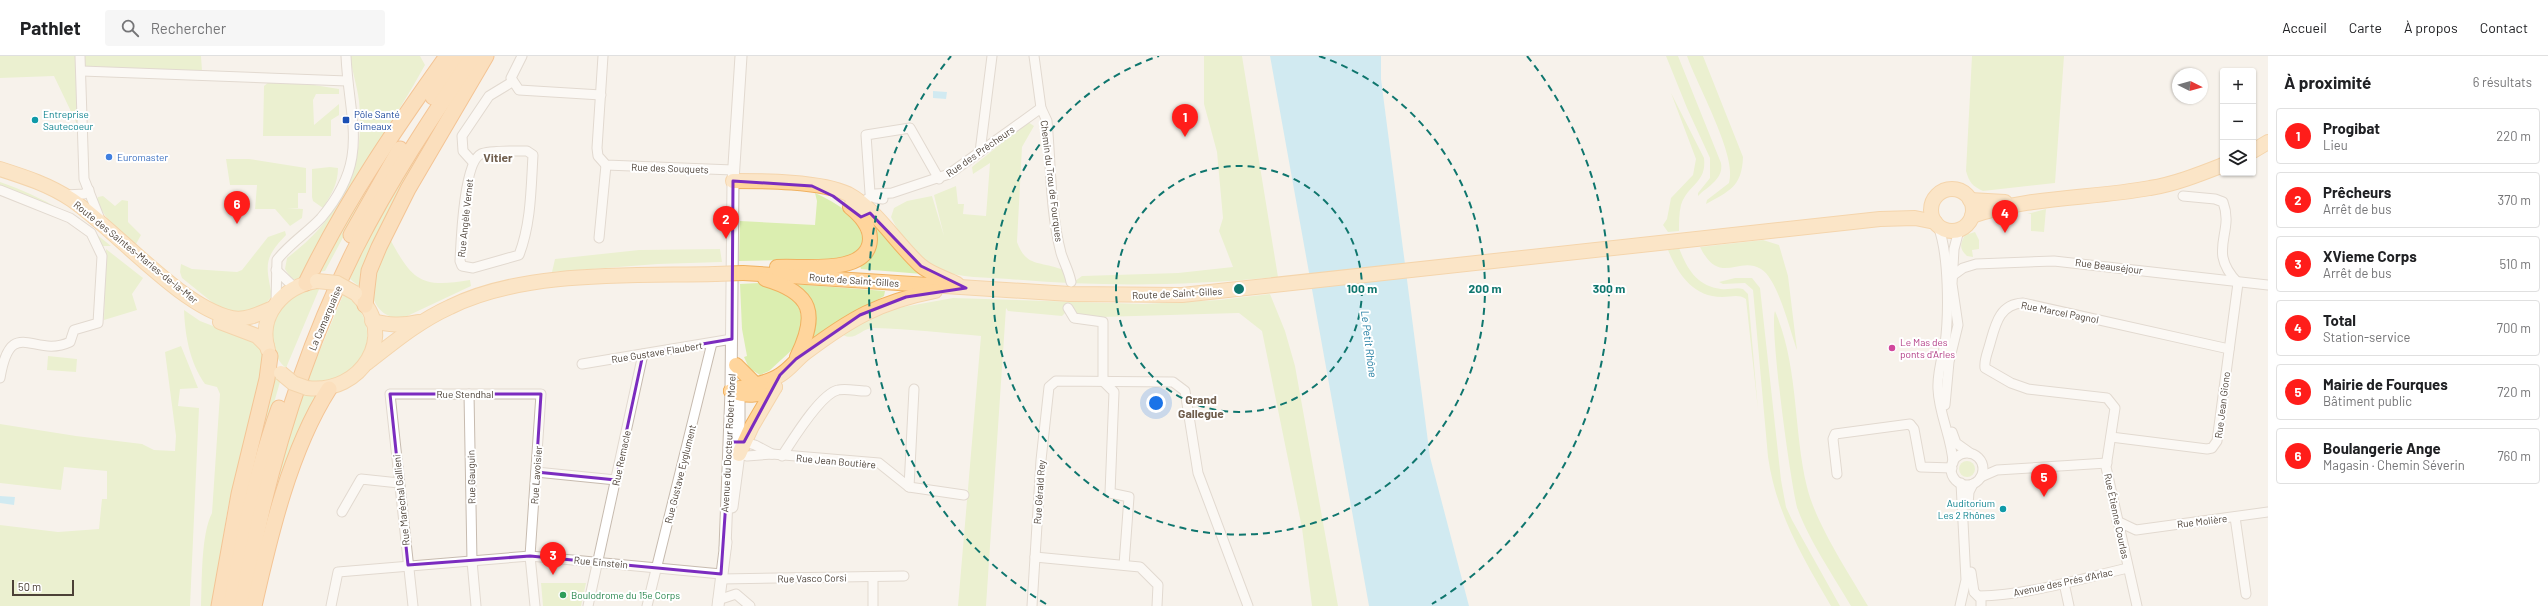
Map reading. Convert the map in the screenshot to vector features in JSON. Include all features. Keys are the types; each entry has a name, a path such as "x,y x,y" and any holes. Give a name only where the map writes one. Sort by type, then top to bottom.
{"highway":[{"path":"305,284 348,202 381,148 447,56"},
{"name":"La Camarguaise","path":"231,606 262,463 275,418 309,328 365,209 394,158 460,56"},
{"name":"La Camarguaise","path":"242,606 272,468 286,419 318,331 356,247 374,214 417,141 472,56"},
{"path":"365,305 369,271 379,247 408,189 486,56"},
{"path":"219,606 239,494 267,379 268,351"},
{"path":"254,606 284,493 311,423 329,389"}],"main road":[{"path":"2256,142 2268,135"},
{"path":"2256,149 2268,142"},
{"path":"2081,195 2176,175 2220,159"},
{"path":"1972,216 2018,203 2151,188 2179,181 2220,166"},
{"name":"Route des Saintes-Maries-de-la-Mer","path":"0,169 43,184 63,195 102,224 178,288 212,310 233,318 240,318 253,316 275,305"},
{"path":"733,175 812,186 843,202 866,208 921,266 967,288"},
{"name":"Route des Saintes-Maries-de-la-Mer","path":"0,176 42,193 68,207 174,295 216,321 257,336 268,351"},
{"path":"1880,218 1915,218 1936,224 1948,231 1959,230 1969,222 1972,216 1970,200 1963,193 1950,190 1937,196 1932,204 1932,216 1936,224"},
{"path":"1970,200 2018,203"},
{"path":"1880,218 1932,204"},
{"path":"743,273 759,269 840,265 856,262 865,254 870,242 866,208"},
{"name":"Route de Saint-Gilles","path":"367,362 422,321 451,306 485,293 518,286 582,278 743,273 1004,290 1126,296 1175,295 1292,284 1880,218"},
{"path":"743,273 793,290 803,299 808,313 809,329 796,359"},
{"path":"337,283 355,293 365,305 372,321 374,337 367,362 351,380 329,389 307,388 293,382 281,373 268,351 266,327 275,305 305,284 337,283"},
{"path":"738,445 777,381 796,359 842,325 883,304 906,296 967,288"},
{"name":"Route de Saint-Gilles","path":"372,321 387,325 402,325 422,321"},
{"path":"736,365 755,384"},
{"path":"737,391 761,394 777,381"},
{"path":"737,391 755,384 777,381"}],"street":[{"path":"80,56 82,71 84,179 89,190 93,207 102,224"},
{"path":"275,305 277,260 283,253 303,237 321,217 338,194 354,155 355,136 347,82 346,56"},
{"path":"472,161 463,151 462,136 489,96 512,82 515,68 522,56"},
{"path":"599,238 606,165 598,156 603,56"},
{"name":"Avenue du Docteur Robert Morel","path":"737,391 732,339 732,262 733,175 740,56"},
{"path":"980,152 992,56"},
{"name":"Chemin du Trou de Fourques","path":"1034,56 1041,108 1047,122 1059,239 1071,282"},
{"path":"82,71 347,82"},
{"path":"512,82 519,90 527,92 601,95"},
{"name":"Rue des Prêcheurs","path":"866,208 892,193 939,179 980,152 1041,108"},
{"path":"882,200 866,208 866,135 910,128 939,179"},
{"name":"Rue Angèle Vernet","path":"527,151 533,155 529,211 524,242 518,255 473,268 462,266 460,261 467,192 472,161 481,153 527,151"},
{"name":"Rue des Souquets","path":"606,165 733,175"},
{"path":"0,190 70,218 91,233 102,256 98,323 74,330 70,342 60,347 22,342 12,345 4,356 0,378"},
{"path":"63,195 79,195 89,190"},
{"name":"Rue des Prêcheurs","path":"866,208 892,193"},
{"path":"2183,196 2215,199 2223,202 2226,210 2221,244 2222,258 2226,270 2238,283"},
{"path":"1936,224 1944,250 1947,317 1938,387 1940,408 1953,452 1953,475 1961,483 1972,484"},
{"path":"1959,230 1954,249 1952,276 1958,325 1948,368 1945,406 1956,443 1986,466 1997,470"},
{"name":"Rue Beauséjour","path":"1952,276 1963,268 1976,264 2054,260 2238,283 2268,285"},
{"path":"276,270 305,284"},
{"name":"Rue Jean Giono","path":"2112,437 2207,449 2215,446 2238,283"},
{"name":"Rue Marcel Pagnol","path":"2107,463 2112,437 2115,408 2107,398 2028,389 2011,383 1985,368 1996,322 2002,312 2016,304 2023,303 2229,349"},
{"path":"1068,308 1074,318 1103,322 1103,381 1114,392 1110,493 1129,497 1124,565"},
{"name":"Avenue du Docteur Robert Morel","path":"718,603 738,445 736,365 732,339"},
{"name":"Rue Gustave Flaubert","path":"582,364 732,339"},
{"name":"Rue Gustave Eyglument","path":"647,606 712,343"},
{"name":"Rue Remacle","path":"588,606 644,354"},
{"path":"1103,381 1173,382 1186,391 1198,473 1248,606"},
{"name":"Rue Gérald Rey","path":"1032,606 1049,387 1056,382 1103,381"},
{"path":"914,389 909,488 964,495"},
{"path":"782,456 807,418 828,395 838,390 866,391"},
{"name":"Rue Stendhal","path":"390,394 541,394"},
{"name":"Rue Maréchal Gallieni","path":"390,394 413,606"},
{"name":"Rue Gauguin","path":"469,394 472,561 476,606"},
{"name":"Rue Lavoisier","path":"535,606 530,556 541,394"},
{"path":"1837,474 1833,439 1835,434 1910,424 1914,428 1921,467 1952,466"},
{"name":"Avenue du Docteur Robert Morel","path":"725,548 738,445"},
{"name":"Rue Jean Boutière","path":"738,445 760,456 772,454"},
{"name":"Rue Jean Boutière","path":"738,445 782,456 879,463 909,488"},
{"path":"1952,466 1960,455 1970,453"},
{"path":"1979,599 1971,580 1968,503 1972,484 1981,477 1983,467 1981,461"},
{"name":"Rue Étienne Courlas","path":"1981,477 1997,470 2107,463 2109,486 2137,606"},
{"path":"536,472 616,480"},
{"path":"342,512 361,479 399,483"},
{"path":"1960,606 1960,599 1964,593 1966,580 1961,483"},
{"name":"Rue Molière","path":"2136,530 2268,512"},
{"path":"2235,517 2246,594"},
{"path":"2117,521 2136,530 2122,544"},
{"name":"Rue Einstein","path":"331,606 338,572 408,565 530,556 656,568 721,577"},
{"path":"1035,557 1140,567 1158,585 1157,606"},
{"name":"Avenue des Prés d'Arlac","path":"1964,593 1979,599 2064,583 2128,568"},
{"name":"Rue Vasco Corsi","path":"721,577 740,579 904,576"},
{"path":"873,577 873,606"},
{"path":"718,603 736,594 740,579"},
{"path":"2064,583 2069,606"},
{"path":"736,594 750,606"}],"highlighted area":[{"path":"733,181 812,186 833,196 861,217 870,213 921,266 966,288 906,297 860,315 796,359 780,375 744,442 730,442 721,574 530,556 408,565 390,394 541,394 536,472 616,480 643,354 732,339"}],"green space":[{"path":"0,56 76,56 78,73 77,124 54,76 0,78"},
{"path":"84,56 201,56 202,71 85,66"},
{"path":"350,56 420,56 425,65 348,191 310,265 296,280 291,278 285,269 287,258 322,226 346,189 353,169 358,148 360,125 359,101"},
{"path":"1204,56 1242,56 1278,277 1177,284 1110,284 1043,282 964,276 940,269 924,259 905,240 895,225 891,217 894,208 907,201 932,196 944,236 934,195 956,186 958,204 964,204 963,214 986,216 990,163 973,174 972,167 1028,122 1034,126 1022,147 1017,242 1025,256 1029,259 1034,262 1061,269 1075,281 1082,276 1178,273 1233,267 1219,231 1223,218 1217,152 1204,104"},
{"path":"1666,56 1678,56 1721,163 1718,178 1698,196 1698,193 1710,178 1710,158 1687,108"},
{"path":"1687,56 1703,56 1743,157 1742,167 1737,182 1728,191 1706,204 1707,200 1729,183 1730,171 1728,156 1722,139"},
{"path":"1972,56 2064,56 2055,183 1983,191 1976,187 1968,178 1966,171"},
{"path":"269,82 314,85 339,89 339,94 316,94 313,100 314,125 339,104 339,115 331,120 331,136 263,136 264,86"},
{"path":"1671,93 1704,158 1704,166 1703,173 1688,192 1681,205 1679,215 1679,231 1668,232 1663,225 1667,219 1671,198 1693,175 1696,159"},
{"path":"454,95 360,287 350,279 361,255 385,208"},
{"path":"400,135 325,271 313,273"},
{"path":"226,159 249,159 306,168 306,193 298,193 298,208 287,208 303,209 302,218 290,226 275,209 255,209 257,185 230,185"},
{"path":"330,167 338,168 338,174 331,194 323,208 313,201 312,169"},
{"path":"0,182 45,201 59,209 98,235 111,246 102,246 90,232 0,187"},
{"path":"815,193 843,209 857,222 861,231 861,252 847,259 739,261 740,221 815,225 817,201"},
{"path":"103,196 115,206 122,200 128,201 128,222 141,235 136,244 108,220 96,201 98,197"},
{"path":"2046,209 2044,232 2031,231 2031,214 2027,214"},
{"path":"874,226 877,226 922,274 861,269 860,266 868,259"},
{"path":"285,231 286,235 273,250 268,263 268,277 272,296 261,309 246,312 223,311 182,278 180,272 181,264 192,269 237,272 242,270 268,237"},
{"path":"1975,232 1979,240 1979,249 1972,250 1973,257 1967,256 1961,246 1962,241 1965,235"},
{"path":"390,239 405,265 421,279 440,283 470,280 471,286 403,318 395,318 388,315 377,306 372,292 372,284 376,267"},
{"path":"1763,240 1779,245 1788,276 1797,350 1778,294 1767,275 1761,269 1753,266 1745,265 1722,268 1707,259 1700,247"},
{"path":"1679,248 1689,269 1705,284 1721,289 1743,289 1748,294 1758,410 1746,299 1738,296 1712,296 1695,288 1682,275 1668,250"},
{"path":"106,249 143,278 132,294 137,310 104,320"},
{"path":"720,249 722,262 658,264 552,272 555,259 639,250"},
{"path":"1735,278 1752,278 1760,288 1781,480 1786,507 1840,606 1831,606 1801,553 1777,497 1768,457 1753,290 1745,283 1723,284 1719,282"},
{"path":"758,283 784,290 797,302 803,321 803,330 794,348 769,371 760,375 749,368 744,357 747,356 742,329 740,284"},
{"path":"794,284 885,291 884,296 836,323 808,348 812,336"},
{"path":"320,287 286,368 278,358 273,348 273,324 277,313 284,303 293,295 304,289"},
{"path":"344,293 358,308 366,323 367,340 363,355 355,367 342,377 326,382 307,381"},
{"path":"1270,294 1285,331 1295,366 1338,606 1312,606 1302,528 1262,331 1239,313 1101,317 1066,312 1062,316 1008,311 1006,308 986,606 958,606 981,336 870,328 855,336 848,337 843,335 848,329 892,309 953,298 1143,304 1219,300"},
{"path":"184,310 200,321 257,343 264,358 259,392 228,507 212,606 201,606 202,571 206,533 208,522 212,513 220,394 217,387 205,384 192,358 187,339"},
{"path":"1775,311 1783,332 1788,354 1792,376 1799,442 1811,501 1833,548 1868,606 1851,606 1815,546 1798,510 1791,472 1778,374 1775,345"},
{"path":"181,346 198,388 180,389 178,406 199,408 190,606 0,606 0,525 58,532 99,529 102,499 107,499 107,471 64,467 61,490 0,483 0,424 76,436 142,444 154,450 175,451 176,436 165,352"},
{"path":"48,356 77,359 76,372 47,370"},
{"path":"274,374 280,382 229,558"},
{"path":"302,394 318,395 256,564 268,504"},
{"path":"1964,461 1970,461 1975,466 1973,475 1970,477 1964,477 1959,472 1959,466"},
{"name":"Boulodrome du 15e Corps","path":"541,583 586,583 581,606 543,606"}],"water":[{"name":"Le Petit Rhône","path":"1270,56 1381,56 1381,79 1430,457 1469,606 1369,606"},
{"path":"933,91 947,92 946,99 933,98"},
{"path":"0,496 15,497 14,505 0,503"}],"place":[{"name":"Entreprise Sautecoeur","path":"35,120"},
{"name":"Pôle Santé Gimeaux","path":"346,120"},
{"name":"Progibat","path":"1185,137"},
{"name":"Euromaster","path":"109,157"},
{"name":"Boulangerie Ange","path":"237,224"},
{"name":"Total","path":"2005,233"},
{"name":"Prêcheurs","path":"726,239"},
{"name":"Le Mas des ponts d'Arles","path":"1892,348"},
{"name":"Mairie de Fourques","path":"2044,497"},
{"name":"Auditorium Les 2 Rhônes","path":"2003,509"},
{"name":"XVieme Corps","path":"553,575"},
{"name":"Boulodrome du 15e Corps","path":"563,595"}],"district":[{"name":"Vitier","path":"498,158"},
{"name":"Grand Gallegue","path":"1201,407"}]}
